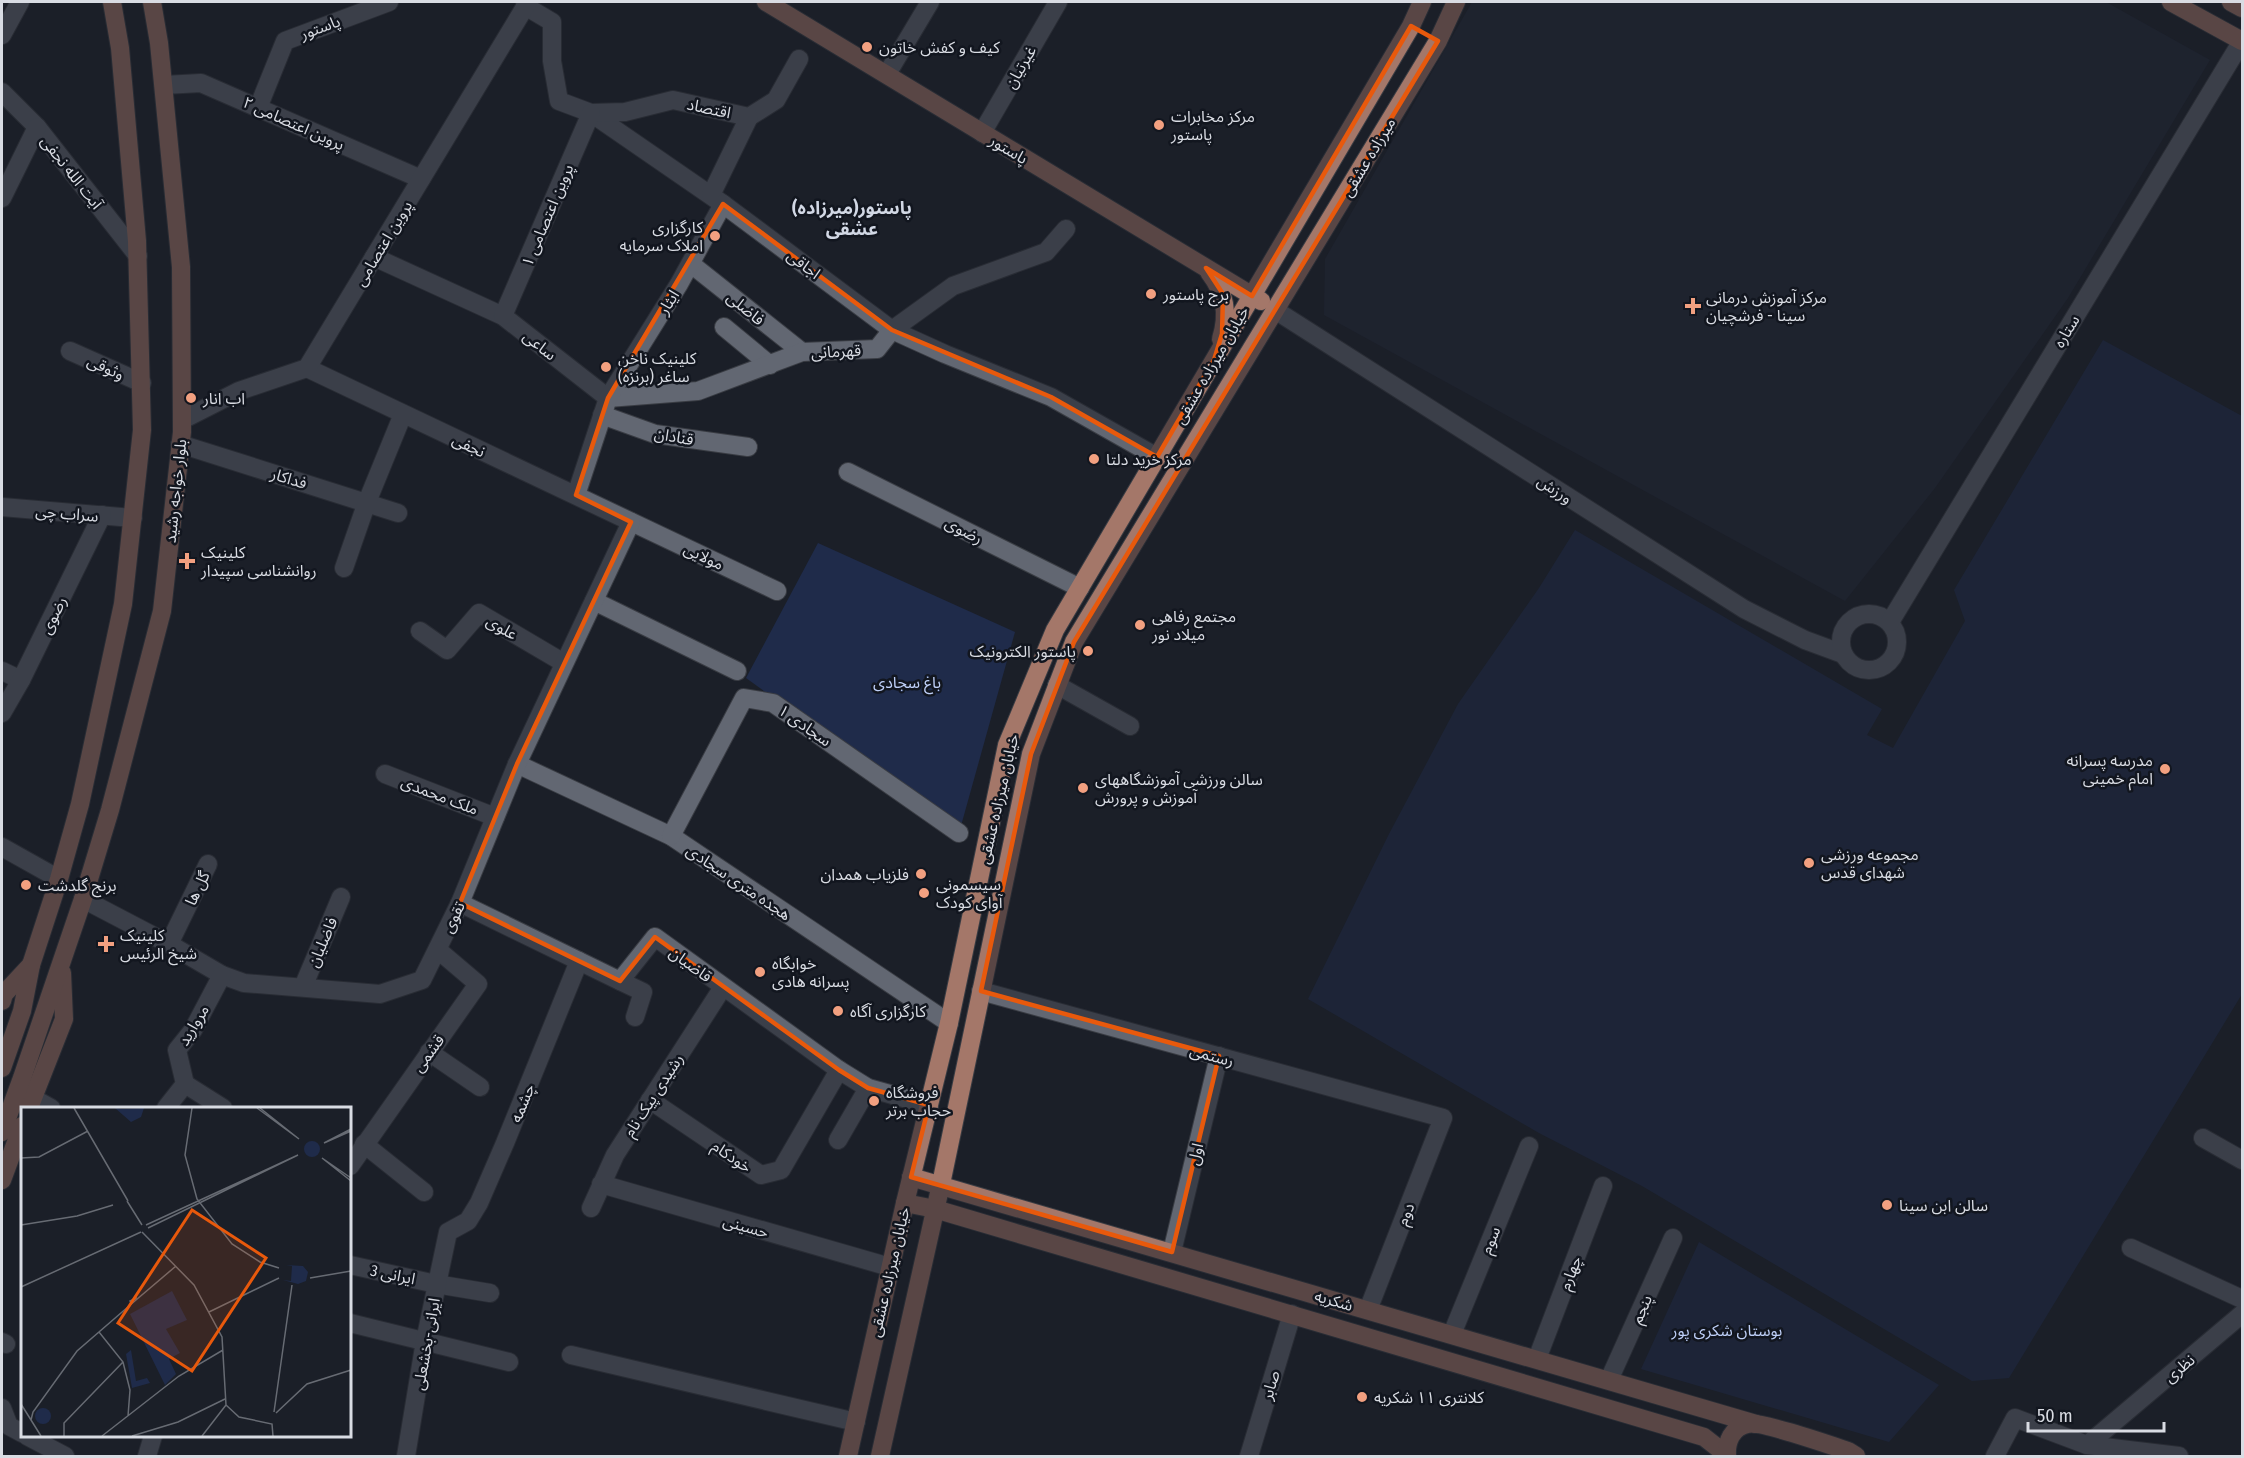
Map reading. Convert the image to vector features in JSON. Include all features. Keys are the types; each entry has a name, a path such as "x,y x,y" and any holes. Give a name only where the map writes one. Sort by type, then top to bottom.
{"main road":[{"path":"2,1068 22,1011 31,965 80,804 123,604 133,518 142,430 138,256 120,48 112,2"},
{"name":"بلوار خواجه رشید","path":"2,1132 83,899 110,810 162,610 182,420 181,267 164,85 152,2"},
{"name":"میرزاده عشقی","path":"1252,296 1411,26 1422,2"},
{"name":"میرزاده عشقی","path":"1275,310 1438,41 1456,2"},
{"path":"2171,2 2242,41"},
{"path":"2231,2 2242,8"},
{"name":"پاستور","path":"771,3 1275,310"},
{"path":"1411,26 1438,41"},
{"path":"1206,268 1223,294 1226,315 1214,360"},
{"name":"خیابان میرزاده عشقی","path":"848,1456 911,1177 949,1023 1007,745 1055,630 1252,296"},
{"name":"خیابان میرزاده عشقی","path":"880,1456 935,1209 1031,754 1074,642 1275,310"},
{"path":"2,1001 4,994 31,965"},
{"path":"31,1103 64,1019 61,967"},
{"path":"2,1180 21,1129"},
{"name":"شکریه","path":"911,1177 1610,1380 1852,1454"},
{"name":"شکریه","path":"905,1203 935,1209 1704,1437 1727,1456"},
{"path":"1727,1456 1729,1439 1733,1432 1740,1427 1756,1424"},
{"path":"1852,1454 1869,1456"}],"street":[{"path":"2,35 20,2"},
{"path":"338,2 339,21"},
{"name":"پاستور","path":"258,108 285,41 390,2"},
{"path":"887,74 930,2"},
{"name":"غیرتیان","path":"982,133 1059,2"},
{"name":"اجاقی","path":"527,4 552,22 552,61 559,101 591,113 717,200 892,330 1051,397 1157,457"},
{"name":"پروین اعتصامی","path":"307,368 527,4"},
{"name":"ستاره","path":"1890,622 2242,41"},
{"name":"اقتصاد","path":"591,113 625,112 673,100 749,117 776,100 799,59"},
{"name":"پروین اعتصامی ۲","path":"164,85 201,83 421,179"},
{"name":"آیت الله نجفی","path":"2,92 37,127 138,256"},
{"name":"پروین اعتصامی ۱","path":"503,316 591,113"},
{"name":"ایثار","path":"608,398 691,264 749,117"},
{"path":"2,198 37,127"},
{"name":"قهرمانی","path":"608,398 698,391 802,352 877,349 892,330 953,286 1046,252 1066,229"},
{"name":"ساعی","path":"374,257 503,316 608,398"},
{"name":"فاضلی","path":"691,264 802,352"},
{"name":"ورزش","path":"1275,310 1744,609 1805,640 1843,654"},
{"path":"724,327 770,364"},
{"name":"وثوقی","path":"70,351 142,383"},
{"path":"182,420 239,391 307,368"},
{"name":"نجفی","path":"307,368 631,522"},
{"path":"576,495 608,398"},
{"path":"344,568 367,502 403,414"},
{"name":"قنادان","path":"602,416 656,434 748,447"},
{"name":"فداکار","path":"180,444 398,513"},
{"name":"رضوی","path":"848,472 1080,588"},
{"name":"سراب چی","path":"2,507 133,518"},
{"name":"رضوی","path":"2,713 21,680 102,515"},
{"name":"تقوی","path":"83,899 222,975 244,983 380,994 422,980 460,903 517,764 631,522"},
{"name":"مولایی","path":"631,522 777,591"},
{"path":"594,601 737,671"},
{"name":"علوی","path":"420,631 447,650 479,613 564,663"},
{"path":"1872,613 1890,622 1898,640 1893,659 1876,670 1857,668 1843,654 1842,634 1853,618 1872,613"},
{"path":"2,671 21,680"},
{"path":"1057,685 1130,726"},
{"name":"سجادی ۱","path":"671,836 744,698 773,703 959,833"},
{"name":"هجده متری سجادی","path":"517,764 671,836 949,1023"},
{"name":"ملک محمدی","path":"385,774 495,817"},
{"path":"2,847 59,879"},
{"name":"گل ها","path":"169,944 208,864"},
{"name":"فاضلیان","path":"303,987 341,897"},
{"path":"460,903 643,992 636,1017"},
{"name":"قاضیان","path":"620,981 655,938 839,1070 868,1088 929,1105"},
{"name":"قشمی","path":"351,1164 478,984 438,950"},
{"name":"چشمه","path":"448,1232 468,1221 479,1203 506,1143 579,961"},
{"name":"مروارید","path":"185,1084 177,1050 193,1030 222,975"},
{"name":"رشیدی پیک نام","path":"591,1208 615,1155 723,987"},
{"name":"رستمی","path":"981,991 1443,1118"},
{"path":"429,1052 480,1087"},
{"name":"اول","path":"1172,1252 1219,1056"},
{"name":"خودکام","path":"650,1100 761,1175 781,1170 839,1070"},
{"path":"167,1107 185,1084 221,1107"},
{"path":"838,1140 868,1088"},
{"path":"31,1103 47,1107"},
{"name":"دوم","path":"1368,1310 1443,1118"},
{"path":"2203,1138 2242,1160"},
{"path":"364,1144 424,1192"},
{"name":"سوم","path":"1452,1334 1529,1146"},
{"name":"حسینی","path":"602,1184 891,1267"},
{"name":"چهارم","path":"1537,1359 1603,1186"},
{"name":"ایرانی-بخشعلی","path":"406,1456 425,1341 448,1232"},
{"name":"پنجم","path":"1610,1380 1673,1238"},
{"path":"2131,1248 2242,1299"},
{"name":"ایرانی 3","path":"351,1265 490,1293"},
{"name":"صابر","path":"1249,1456 1292,1314"},
{"name":"نظری","path":"2087,1445 2242,1314"},
{"path":"351,1323 509,1362"},
{"path":"571,1355 856,1422"},
{"path":"2,1408 9,1426 21,1432"},
{"path":"1995,1456 2014,1418 2087,1445 2179,1456"},
{"path":"29,1437 65,1456"},
{"path":"147,1456 153,1437"}],"highlighted area":[{"path":"1411,26 1438,41 1074,642 1031,754 981,991 1219,1056 1172,1252 911,1177 929,1105 868,1088 839,1070 655,937 620,981 460,903 517,764 631,522 576,495 608,398 723,204 892,330 1051,397 1157,457 1214,360 1222,334 1223,294 1206,268 1252,296"}],"shaded area":[{"name":"مرکز آموزش درمانی سینا - فرشچیان","path":"1472,2 2106,2 2210,60 2068,298 1935,488 1845,601 1324,315 1325,259"}],"green space":[{"name":"مجموعه ورزشی شهدای قدس","path":"2103,340 2242,416 2242,994 2009,1378 1972,1381 1642,1186 1539,1133 1308,999 1389,834 1458,704 1539,588 1575,530 1882,709 1867,735 1893,748 1965,621 1954,590"},
{"name":"باغ سجادی","path":"818,543 1015,632 959,833 746,678"},
{"name":"بوستان شکری پور","path":"1699,1242 1939,1385 1889,1442 1641,1369"}],"place":[{"name":"کیف و کفش خاتون","path":"867,47"},
{"name":"مرکز مخابرات پاستور","path":"1159,125"},
{"name":"کارگزاری املاک سرمایه","path":"715,236"},
{"name":"برج پاستور","path":"1151,294"},
{"name":"مرکز آموزش درمانی سینا - فرشچیان","path":"1693,306"},
{"name":"کلینیک ناخن ساغر (برنزه)","path":"606,367"},
{"name":"اب انار","path":"191,398"},
{"name":"مرکز خرید دلتا","path":"1094,459"},
{"name":"کلینیک روانشناسی سپیدار","path":"187,561"},
{"name":"مجتمع رفاهی میلاد نور","path":"1140,625"},
{"name":"پاستور الکترونیک","path":"1088,651"},
{"name":"مدرسه پسرانه امام خمینی","path":"2165,769"},
{"name":"سالن ورزشی آموزشگاههای آموزش و پرورش","path":"1083,788"},
{"name":"مجموعه ورزشی شهدای قدس","path":"1809,863"},
{"name":"فلزیاب همدان","path":"921,874"},
{"name":"برنج گلدشت","path":"26,885"},
{"name":"سیسمونی آوای کودک","path":"924,893"},
{"name":"کلینیک شیخ الرئیس","path":"106,944"},
{"name":"خوابگاه پسرانه هادی","path":"760,972"},
{"name":"کارگزاری آگاه","path":"838,1011"},
{"name":"فروشگاه حجاب برتر","path":"874,1101"},
{"name":"سالن ابن سینا","path":"1887,1205"},
{"name":"کلانتری ۱۱ شکریه","path":"1362,1397"}],"district":[{"name":"(پاستور(میرزاده عشقی","path":"852,218"}]}
